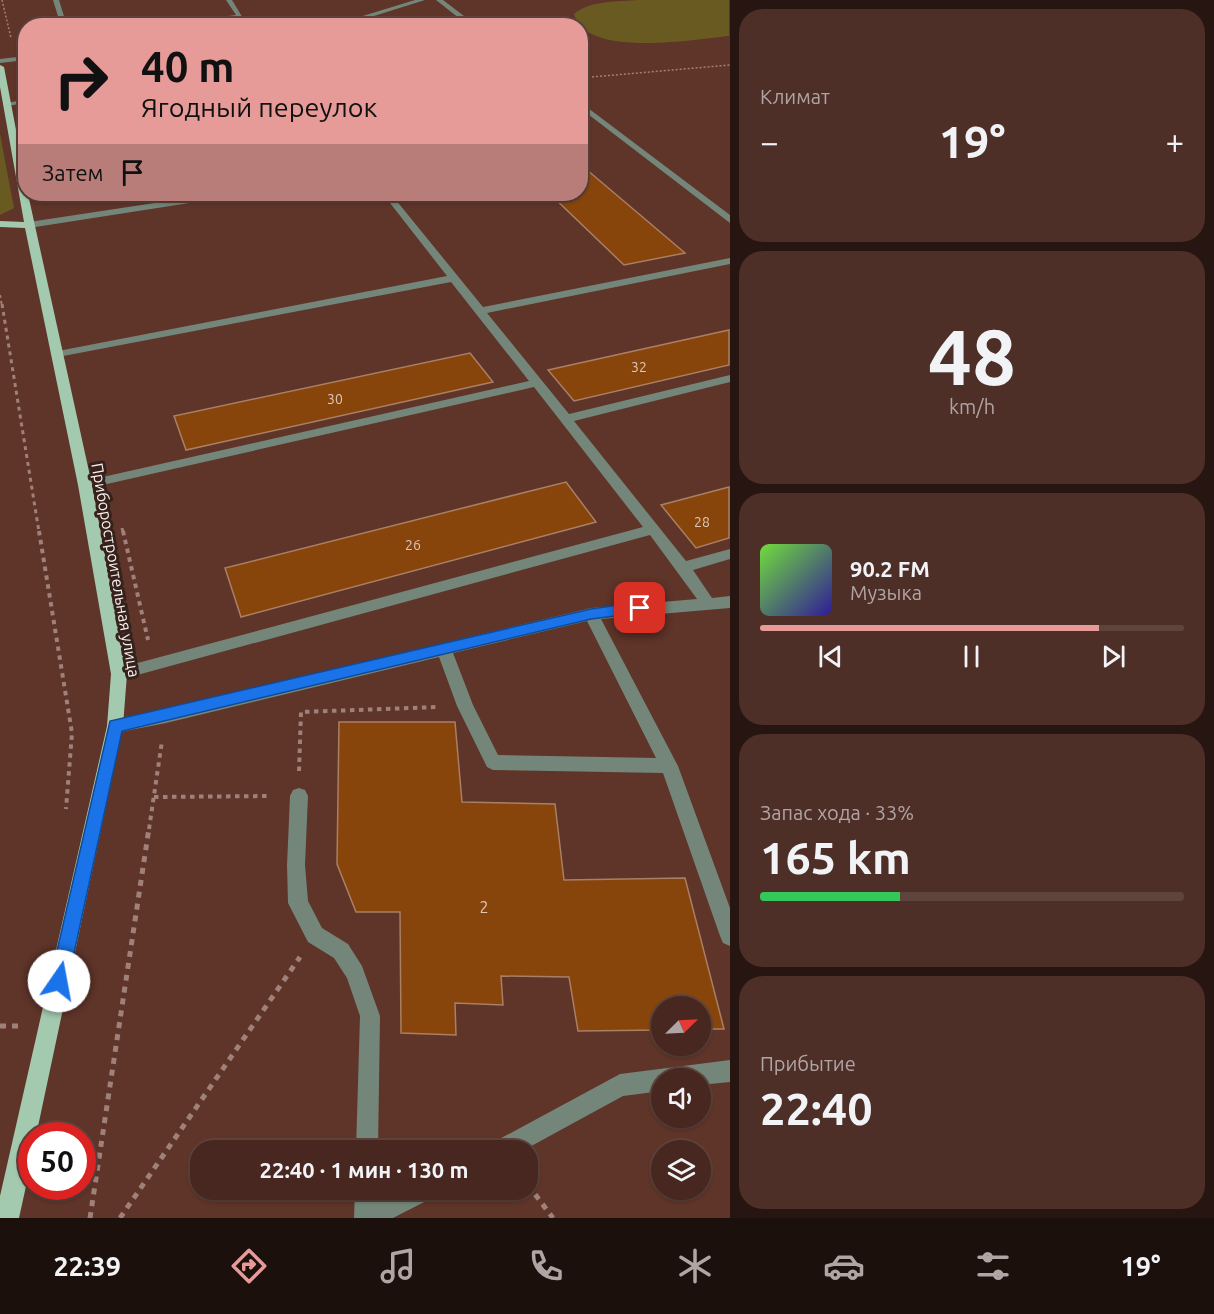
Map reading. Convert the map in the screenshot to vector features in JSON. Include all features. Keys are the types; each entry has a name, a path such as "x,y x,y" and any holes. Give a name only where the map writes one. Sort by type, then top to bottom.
{"main road":[{"name":"Приборостроительная улица","path":"0,68 18,164"},
{"name":"Приборостроительная улица","path":"7,1218 115,726 119,674 85,486 25,201"},
{"path":"0,224 29,225"}],"street":[{"path":"56,0 62,18"},
{"path":"229,0 240,18"},
{"path":"360,18 422,0"},
{"path":"440,0 464,18"},
{"path":"0,61 18,59"},
{"path":"7,104 18,102"},
{"path":"588,110 729,220"},
{"path":"29,225 135,204 163,201"},
{"path":"393,201 683,567 708,603"},
{"path":"481,312 729,261"},
{"path":"58,354 454,278"},
{"path":"566,419 729,378"},
{"path":"85,486 537,383"},
{"path":"119,674 653,529"},
{"path":"683,567 729,554"},
{"path":"115,726 591,614 729,602"},
{"path":"591,614 669,766 729,936"},
{"path":"444,649 465,706 494,762 669,766"},
{"path":"299,796 296,865 298,903 315,934 341,951 355,974 370,1016 367,1140"},
{"path":"711,1073 729,1071"},
{"path":"520,1140 620,1085 651,1081"},
{"path":"367,1200 367,1218 404,1200"}],"path":[{"path":"588,77 729,65"},
{"path":"0,295 72,733 64,821"},
{"path":"154,797 299,796 301,712 465,706"},
{"path":"120,1218 315,934"},
{"path":"538,1198 553,1218"}],"shaded area":[{"path":"729,0 729,36 669,42 619,42 598,37 588,31 588,18 577,18 574,14 588,6 613,2"},
{"path":"0,134 14,208 0,215"}],"building":[{"path":"588,171 685,253 624,265 557,201 588,201"},
{"path":"729,330 729,365 574,401 548,370"},
{"path":"470,353 493,382 186,450 174,416"},
{"path":"566,482 596,522 241,617 225,568"},
{"path":"729,487 729,538 696,548 661,505"},
{"path":"339,722 455,722 462,802 555,804 564,880 685,878 724,1029 711,1029 711,996 651,996 651,1030 578,1031 569,977 501,976 503,1005 455,1003 456,1035 401,1033 400,912 356,912 337,864"}],"route":[{"path":"59,981 115,726 166,716 591,614 640,608"}]}
